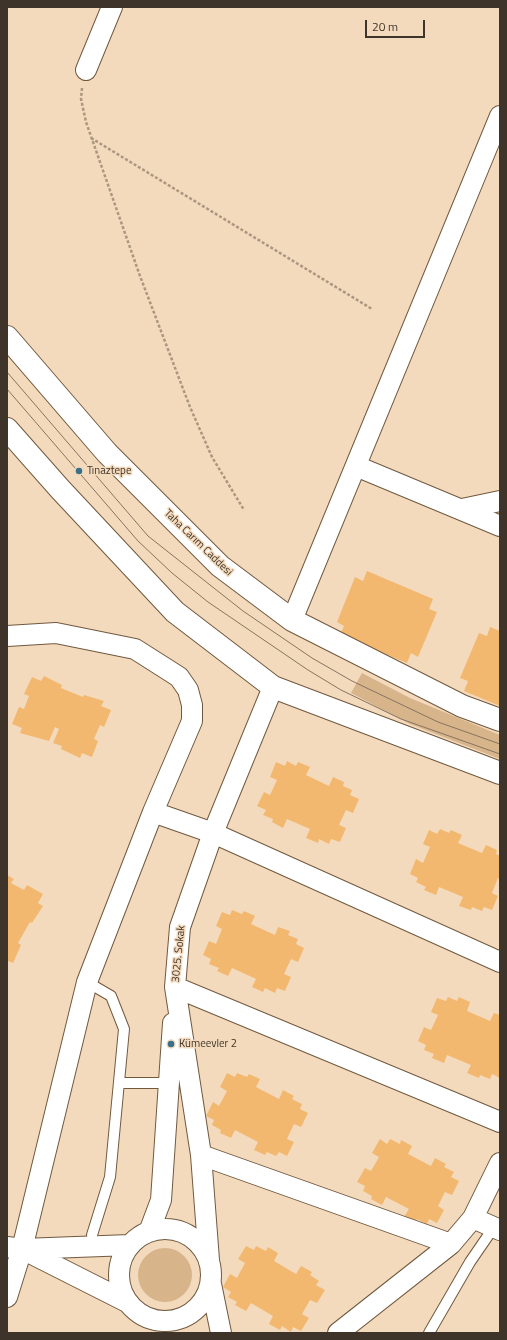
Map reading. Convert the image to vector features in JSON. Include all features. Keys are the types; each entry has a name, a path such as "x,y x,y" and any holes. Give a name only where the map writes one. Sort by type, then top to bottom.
{"main road":[{"name":"Taha Carım Caddesi","path":"7,337 107,453 220,566 292,620 462,706 500,720"},
{"path":"7,428 60,489 176,612 273,687 500,773"}],"street":[{"path":"86,70 112,7"},
{"path":"292,620 500,116"},
{"path":"356,466 500,526"},
{"path":"462,509 500,501"},
{"path":"7,636 56,633 135,649 179,677 188,690 192,705 192,721 154,812 87,982 15,1248 7,1297"},
{"name":"3025. Sokak","path":"209,1260 201,1155 175,987 180,927 213,833 273,687"},
{"path":"154,812 213,833 500,962"},
{"path":"150,1232 161,1200 175,987 500,1122"},
{"path":"201,1155 451,1244"},
{"path":"338,1333 451,1244 473,1218 500,1163"},
{"path":"473,1218 497,1229"},
{"path":"161,1229 174,1230 185,1234 195,1240 204,1249 209,1260 212,1272 211,1284 207,1296 192,1314 181,1319 169,1322 157,1321 145,1317 135,1311 127,1302 121,1291 119,1267 123,1256 130,1245 150,1232 161,1229"},
{"path":"15,1248 130,1245"},
{"path":"15,1248 127,1302"},
{"path":"211,1284 221,1333"},
{"path":"145,1317 159,1333"}],"lane":[{"path":"87,982 111,996 124,1029 110,1177 92,1235"},
{"path":"119,1084 169,1083"},
{"path":"429,1333 470,1262 497,1229"}],"path":[{"path":"86,70 82,84 82,111 140,276 195,420 212,457 244,510"},
{"path":"91,138 372,308"}],"shaded area":[{"path":"362,673 410,698 500,735 500,759 410,724 351,693"},
{"path":"160,1248 170,1248 180,1252 188,1260 192,1270 192,1280 188,1290 180,1298 170,1302 160,1302 150,1298 142,1290 138,1280 138,1270 142,1260 150,1252"}],"building":[{"path":"367,571 433,599 429,609 437,612 418,657 411,653 407,663 340,635 344,626 337,622 355,577 363,581"},
{"path":"490,627 500,631 500,706 464,691 468,681 460,678 479,633 487,636"},
{"path":"44,676 62,685 61,688 83,697 84,695 104,701 101,706 111,710 104,727 100,725 94,739 98,741 92,757 82,753 80,758 61,749 62,746 53,743 59,729 55,727 49,741 20,733 22,728 12,724 19,707 24,709 29,696 24,694 32,677 41,681"},
{"path":"287,761 296,766 298,762 310,767 306,775 329,786 333,777 344,782 343,786 352,790 350,795 359,799 353,813 346,810 339,825 346,828 340,842 331,839 329,844 319,839 318,843 306,838 310,829 287,819 283,828 272,822 273,819 263,815 266,810 257,806 264,792 270,795 277,780 270,777 276,762 285,766"},
{"path":"440,829 449,833 451,830 462,835 458,843 482,853 486,845 497,850 496,854 500,856 500,879 498,878 492,893 498,896 492,910 484,907 482,911 472,907 471,910 459,906 463,897 439,887 436,895 424,890 426,887 416,882 418,878 410,874 416,859 423,863 430,847 423,844 429,830 437,834"},
{"path":"7,875 14,879 11,883 24,890 27,885 43,894 38,903 43,906 32,923 30,922 18,943 21,945 13,963 8,961 7,963"},
{"path":"232,910 242,914 244,911 255,916 251,924 275,935 278,927 290,931 288,935 298,939 296,944 304,948 298,962 291,959 284,974 291,977 285,991 277,988 275,993 265,988 263,992 252,987 256,979 232,968 228,976 217,971 219,968 209,964 211,959 203,955 209,941 216,944 222,929 216,926 222,912 230,915"},
{"path":"448,997 457,1001 459,997 470,1002 467,1011 490,1021 494,1013 500,1015 500,1078 492,1074 490,1079 480,1075 479,1078 467,1073 471,1065 447,1055 444,1063 432,1058 434,1054 424,1050 426,1045 418,1041 424,1027 431,1030 438,1015 431,1012 437,998 446,1001"},
{"path":"227,1073 235,1077 237,1073 247,1077 249,1074 260,1079 256,1087 279,1099 283,1090 294,1096 292,1099 302,1104 300,1109 308,1113 301,1127 294,1124 287,1139 294,1142 287,1156 279,1152 276,1156 267,1152 265,1155 254,1150 258,1142 235,1130 231,1138 220,1133 221,1130 212,1125 214,1120 206,1116 213,1102 219,1106 227,1091 220,1087"},
{"path":"380,1139 387,1144 390,1139 400,1144 401,1140 412,1146 408,1154 431,1166 435,1158 446,1164 444,1167 454,1172 451,1177 459,1181 452,1195 445,1192 438,1206 444,1210 437,1223 429,1219 427,1224 417,1219 415,1222 404,1217 409,1209 386,1197 382,1205 371,1199 372,1196 363,1191 365,1186 357,1182 365,1168 371,1171 379,1157 372,1153"},
{"path":"246,1246 254,1250 256,1246 266,1251 268,1247 278,1253 274,1261 296,1274 301,1266 312,1272 310,1275 319,1281 316,1285 325,1290 317,1303 310,1300 302,1314 309,1318 301,1331 293,1327 291,1332 282,1326 280,1330 269,1324 273,1316 251,1303 246,1311 235,1305 237,1302 228,1297 231,1292 223,1287 230,1274 237,1278 245,1263 238,1259"}],"tram line":[{"path":"7,372 148,536 243,611 312,658 352,681 438,722 500,744"},
{"path":"7,389 138,541 172,573 208,602 308,670 341,690 401,719 500,754"}],"place":[{"name":"Tınaztepe","path":"79,471"},
{"name":"Kümeevler 2","path":"171,1044"}]}
